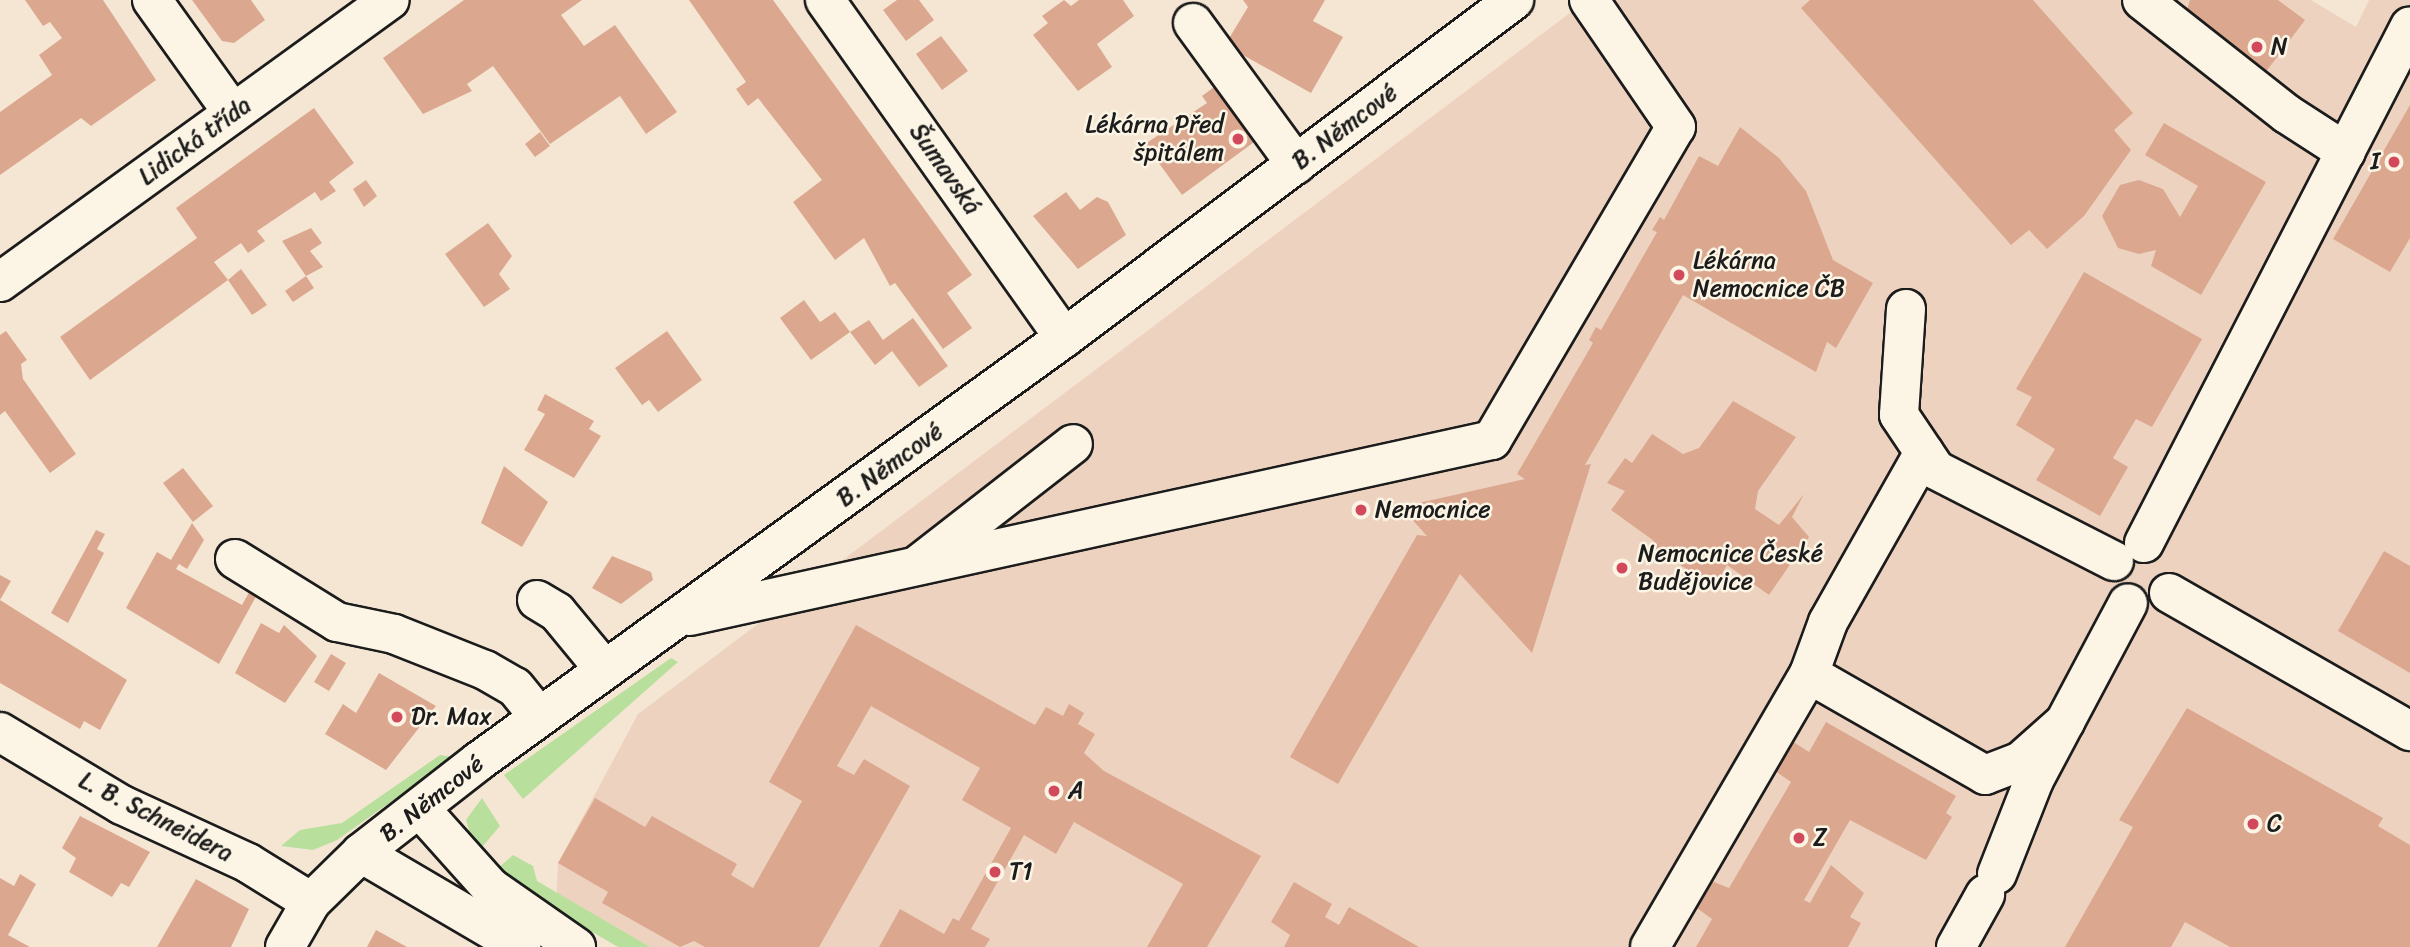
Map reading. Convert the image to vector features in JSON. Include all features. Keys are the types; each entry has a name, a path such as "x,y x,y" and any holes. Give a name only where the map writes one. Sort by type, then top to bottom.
{"street":[{"path":"152,0 233,113"},
{"name":"Lidická třída","path":"0,282 390,0"},
{"name":"Šumavská","path":"825,0 1064,338"},
{"name":"B. Němcové","path":"285,947 311,902 361,853 422,811 539,717 1064,338 1514,0"},
{"path":"677,618 909,571 1492,440 1676,127 1589,0"},
{"path":"2141,0 2287,114 2346,152"},
{"path":"1193,23 1296,164"},
{"path":"2169,593 2146,606 2127,603 2111,579 2129,552 2346,152 2410,26"},
{"path":"1906,309 1899,415 1936,470 2129,552 2161,550 2173,565 2169,593"},
{"path":"909,571 1073,444"},
{"path":"1650,947 1809,674 1828,622 1924,453"},
{"path":"235,559 337,622 394,634 485,670 515,687 539,717"},
{"path":"2169,593 2410,731"},
{"path":"537,600 557,612 606,670"},
{"path":"1956,947 1991,884 2064,722 2127,603"},
{"path":"1809,674 1986,775 2021,761 2064,722"},
{"name":"L. B. Schneidera","path":"0,732 122,805 247,863 311,902"},
{"path":"422,811 490,887 576,947"},
{"path":"361,853 521,947"}],"shaded area":[{"name":"Nemocnice České Budějovice","path":"1587,0 2311,0 2356,27 2369,0 2410,0 2410,947 622,947 556,909 558,863 638,714"}],"green space":[{"path":"671,658 678,662 523,799 504,775"},
{"path":"440,755 454,757 337,840 313,850 281,846 300,830 342,823"},
{"path":"482,798 500,826 476,854 466,820"},
{"path":"513,855 533,866 537,881 650,947 618,947 543,903 497,869"}],"building":[{"path":"25,0 103,0 156,80 91,126 81,118 0,175 0,112 52,75 39,55 62,38 50,22 43,26"},
{"path":"192,0 251,0 265,20 234,43 222,41"},
{"path":"464,0 582,0 561,15 584,46 615,25 677,112 646,134 620,96 550,144 493,66 467,84 472,91 423,114 383,58"},
{"path":"689,0 773,0 972,275 947,293 972,328 943,349 895,283 890,286 864,238 835,260 793,202 822,180 758,98 748,106 736,89 746,82"},
{"path":"897,0 919,0 934,20 906,41 883,10"},
{"path":"1064,0 1071,6 1079,0 1123,0 1134,16 1097,44 1112,67 1078,91 1033,35 1048,23 1042,16"},
{"path":"1243,0 1325,0 1313,21 1343,37 1311,93 1225,45 1248,7"},
{"path":"1810,0 2033,0 2133,113 2114,130 2131,150 2084,216 2047,249 2029,230 2011,245 1801,8"},
{"name":"N","path":"2190,0 2278,0 2305,20 2265,73 2186,13"},
{"path":"941,36 968,71 942,90 916,54"},
{"path":"1221,82 1261,137 1182,195 1145,144 1207,103 1202,96"},
{"name":"I","path":"2410,105 2410,238 2390,272 2333,239"},
{"path":"314,108 354,163 329,182 336,191 321,201 315,192 257,231 265,241 248,253 241,243 214,262 228,280 90,380 60,337 197,238 176,208"},
{"path":"2164,123 2266,182 2201,295 2151,266 2156,250 2139,254 2118,248 2102,216 2120,185 2139,180 2163,189 2180,217 2198,186 2145,155"},
{"path":"1740,127 1779,158 1806,191 1833,260 1873,283 1836,348 1827,342 1816,372 1683,295 1585,465 1591,464 1532,653 1460,574 1338,784 1290,757 1417,535 1427,536 1401,507 1525,479 1517,474 1593,343 1589,340 1596,327 1601,330 1657,232 1652,230 1660,217 1664,220 1699,156 1718,166"},
{"path":"540,132 550,146 535,157 525,144"},
{"path":"366,180 377,196 364,207 353,189"},
{"path":"1066,192 1080,210 1097,197 1108,202 1126,235 1078,269 1033,216"},
{"path":"488,223 512,256 499,274 510,289 484,307 445,254"},
{"path":"311,228 322,243 310,251 323,267 306,276 282,241"},
{"path":"241,269 267,305 252,315 228,280"},
{"path":"2084,272 2202,339 2152,427 2136,419 2113,458 2128,467 2100,516 2036,480 2055,449 2016,425 2032,397 2016,389"},
{"path":"306,276 314,288 293,302 285,291"},
{"path":"804,300 820,322 835,312 850,332 811,360 780,318"},
{"path":"913,318 948,366 919,387 892,351 875,365 850,332 869,320 883,340"},
{"path":"6,331 27,360 21,364 23,379 76,454 50,473 5,411 0,415 0,335"},
{"path":"667,331 702,380 658,412 649,400 642,405 615,368"},
{"path":"545,394 594,421 589,429 601,436 574,478 524,450 545,414 537,410"},
{"path":"1733,401 1796,437 1758,491 1755,509 1779,525 1804,494 1792,517 1809,537 1769,595 1727,565 1715,586 1650,547 1654,541 1611,510 1625,491 1607,483 1625,458 1632,463 1652,434 1683,454 1699,448"},
{"path":"504,466 548,502 522,547 481,523"},
{"path":"183,468 213,506 193,522 163,483"},
{"path":"192,523 204,540 187,569 179,564 176,569 242,605 252,587 259,591 219,664 126,608 157,552 171,560"},
{"path":"96,530 105,534 97,549 104,553 68,623 51,613"},
{"path":"2384,551 2410,566 2410,673 2338,631"},
{"path":"612,556 651,572 653,580 621,604 592,588"},
{"path":"0,575 11,581 0,600"},
{"path":"0,600 127,680 100,730 84,721 80,729 0,683"},
{"path":"261,623 279,633 284,625 317,656 285,703 235,673"},
{"path":"856,625 1035,725 1046,707 1063,716 1069,704 1084,713 1078,724 1095,734 1084,753 1104,771 1261,856 1207,947 1147,947 1183,884 1074,822 1056,854 1024,835 971,929 990,939 985,947 879,947 900,909 944,934 953,918 959,921 1011,828 962,800 980,768 871,706 837,766 854,775 864,759 910,786 819,947 705,947 694,941 680,947 602,903 608,892 558,863 595,798 645,827 652,816 737,864 731,875 753,888 802,801 769,782"},
{"path":"331,654 346,663 329,691 314,682"},
{"path":"379,673 436,706 386,770 325,734 343,704 356,713"},
{"name":"C","path":"2187,708 2383,818 2378,826 2410,845 2410,947 2230,947 2185,922 2171,947 2065,947 2133,827 2119,820"},
{"name":"Z","path":"1826,722 1956,796 1946,813 1952,817 1926,860 1850,820 1804,900 1810,903 1831,865 1864,893 1850,917 1861,923 1848,947 1696,947 1712,919 1690,903 1704,878 1729,888 1791,782 1768,766 1792,741 1809,752"},
{"path":"80,816 150,852 129,887 121,883 112,897 69,872 76,858 62,848"},
{"path":"20,874 36,884 8,935 30,947 0,947 0,878 14,886"},
{"path":"196,879 249,909 231,947 157,947"},
{"path":"1294,882 1332,904 1325,917 1339,925 1349,907 1419,947 1284,947 1290,935 1271,922"},
{"path":"376,930 407,947 367,947"}],"place":[{"name":"N","path":"2257,47"},
{"name":"Lékárna Před špitálem","path":"1238,139"},
{"name":"I","path":"2394,162"},
{"name":"Lékárna Nemocnice ČB","path":"1679,275"},
{"name":"Nemocnice","path":"1361,510"},
{"name":"Nemocnice České Budějovice","path":"1622,568"},
{"name":"Dr. Max","path":"397,717"},
{"name":"A","path":"1054,791"},
{"name":"C","path":"2253,824"},
{"name":"Z","path":"1799,838"},
{"name":"T1","path":"995,872"}]}
